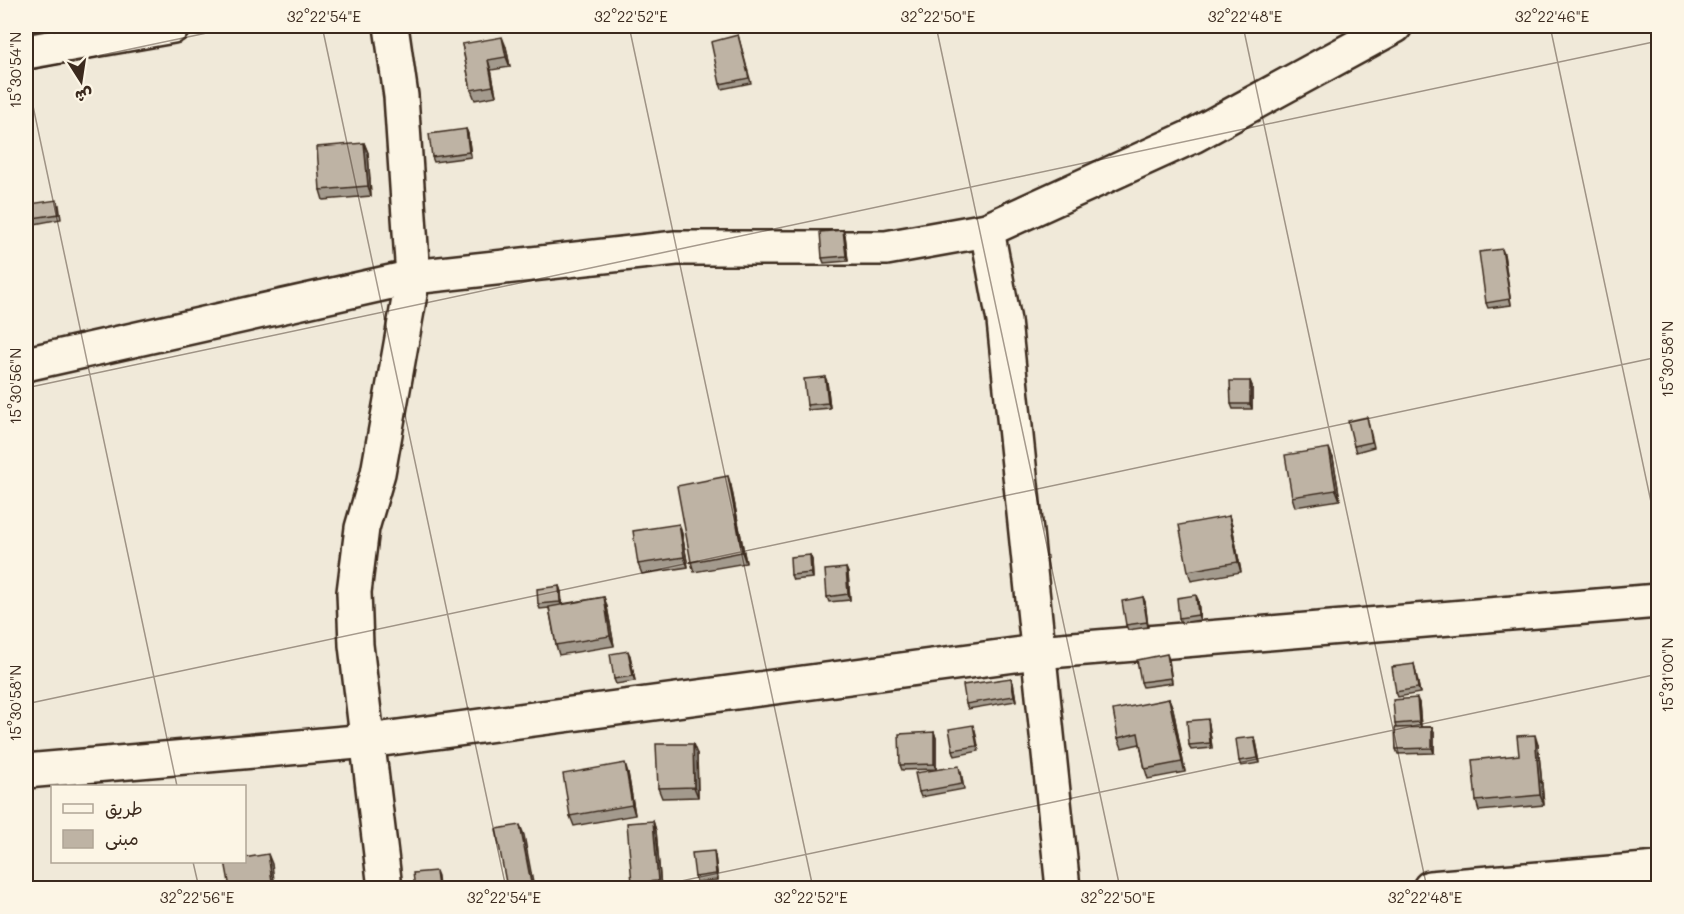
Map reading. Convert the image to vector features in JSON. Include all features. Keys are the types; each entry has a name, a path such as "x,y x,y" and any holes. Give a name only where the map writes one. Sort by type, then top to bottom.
{"street":[{"path":"26,52 173,26"},
{"path":"385,888 356,645 354,592 362,528 378,473 413,277 401,96 391,26"},
{"path":"26,364 413,277 676,248 886,248 987,230 1193,136 1376,29"},
{"path":"987,230 1004,321 1037,652 1064,888"},
{"path":"26,771 368,741 1037,652 1659,601"},
{"path":"1430,888 1659,869"}],"building":[{"path":"738,35 749,78 720,84 711,42"},
{"path":"502,37 506,57 488,60 493,86 471,90 462,44"},
{"path":"466,129 469,152 432,157 429,134"},
{"path":"364,143 368,186 320,190 317,147"},
{"path":"57,200 59,214 33,218 30,204"},
{"path":"843,230 846,256 822,258 820,232"},
{"path":"1502,249 1510,299 1486,303 1479,252"},
{"path":"825,377 828,403 807,405 804,379"},
{"path":"1230,381 1250,381 1250,404 1231,404"},
{"path":"1367,417 1372,442 1354,446 1348,421"},
{"path":"1329,448 1336,490 1292,497 1285,455"},
{"path":"728,476 742,552 691,562 677,486"},
{"path":"1229,516 1238,562 1188,571 1179,525"},
{"path":"679,524 684,557 638,564 633,531"},
{"path":"810,555 811,573 791,575 790,557"},
{"path":"846,568 848,594 827,597 825,570"},
{"path":"559,586 560,602 538,604 537,589"},
{"path":"1196,595 1198,615 1179,618 1177,598"},
{"path":"604,597 610,636 556,645 549,607"},
{"path":"1143,597 1147,622 1126,625 1122,601"},
{"path":"628,651 633,676 614,679 610,654"},
{"path":"1167,654 1171,678 1141,682 1137,660"},
{"path":"1414,664 1418,688 1396,692 1392,667"},
{"path":"1011,678 1014,696 966,704 963,685"},
{"path":"1417,698 1419,722 1395,724 1393,700"},
{"path":"1169,699 1182,762 1145,769 1138,733 1118,738 1113,710"},
{"path":"1208,719 1210,743 1189,745 1187,721"},
{"path":"973,725 977,746 953,750 949,729"},
{"path":"1432,727 1432,748 1396,749 1395,728"},
{"path":"934,732 934,764 900,765 899,734"},
{"path":"1535,735 1540,795 1476,801 1472,760 1519,755 1517,736"},
{"path":"1254,737 1258,758 1239,761 1236,739"},
{"path":"656,744 693,744 694,787 658,788"},
{"path":"625,763 632,805 570,816 563,774"},
{"path":"959,766 962,784 919,792 915,773"},
{"path":"653,821 658,881 632,883 627,823"},
{"path":"520,825 532,888 507,888 496,829"},
{"path":"714,851 716,874 695,877 692,853"},
{"path":"268,854 273,888 230,888 225,863 246,863 246,858"},
{"path":"436,871 438,888 415,888 413,873"}]}
